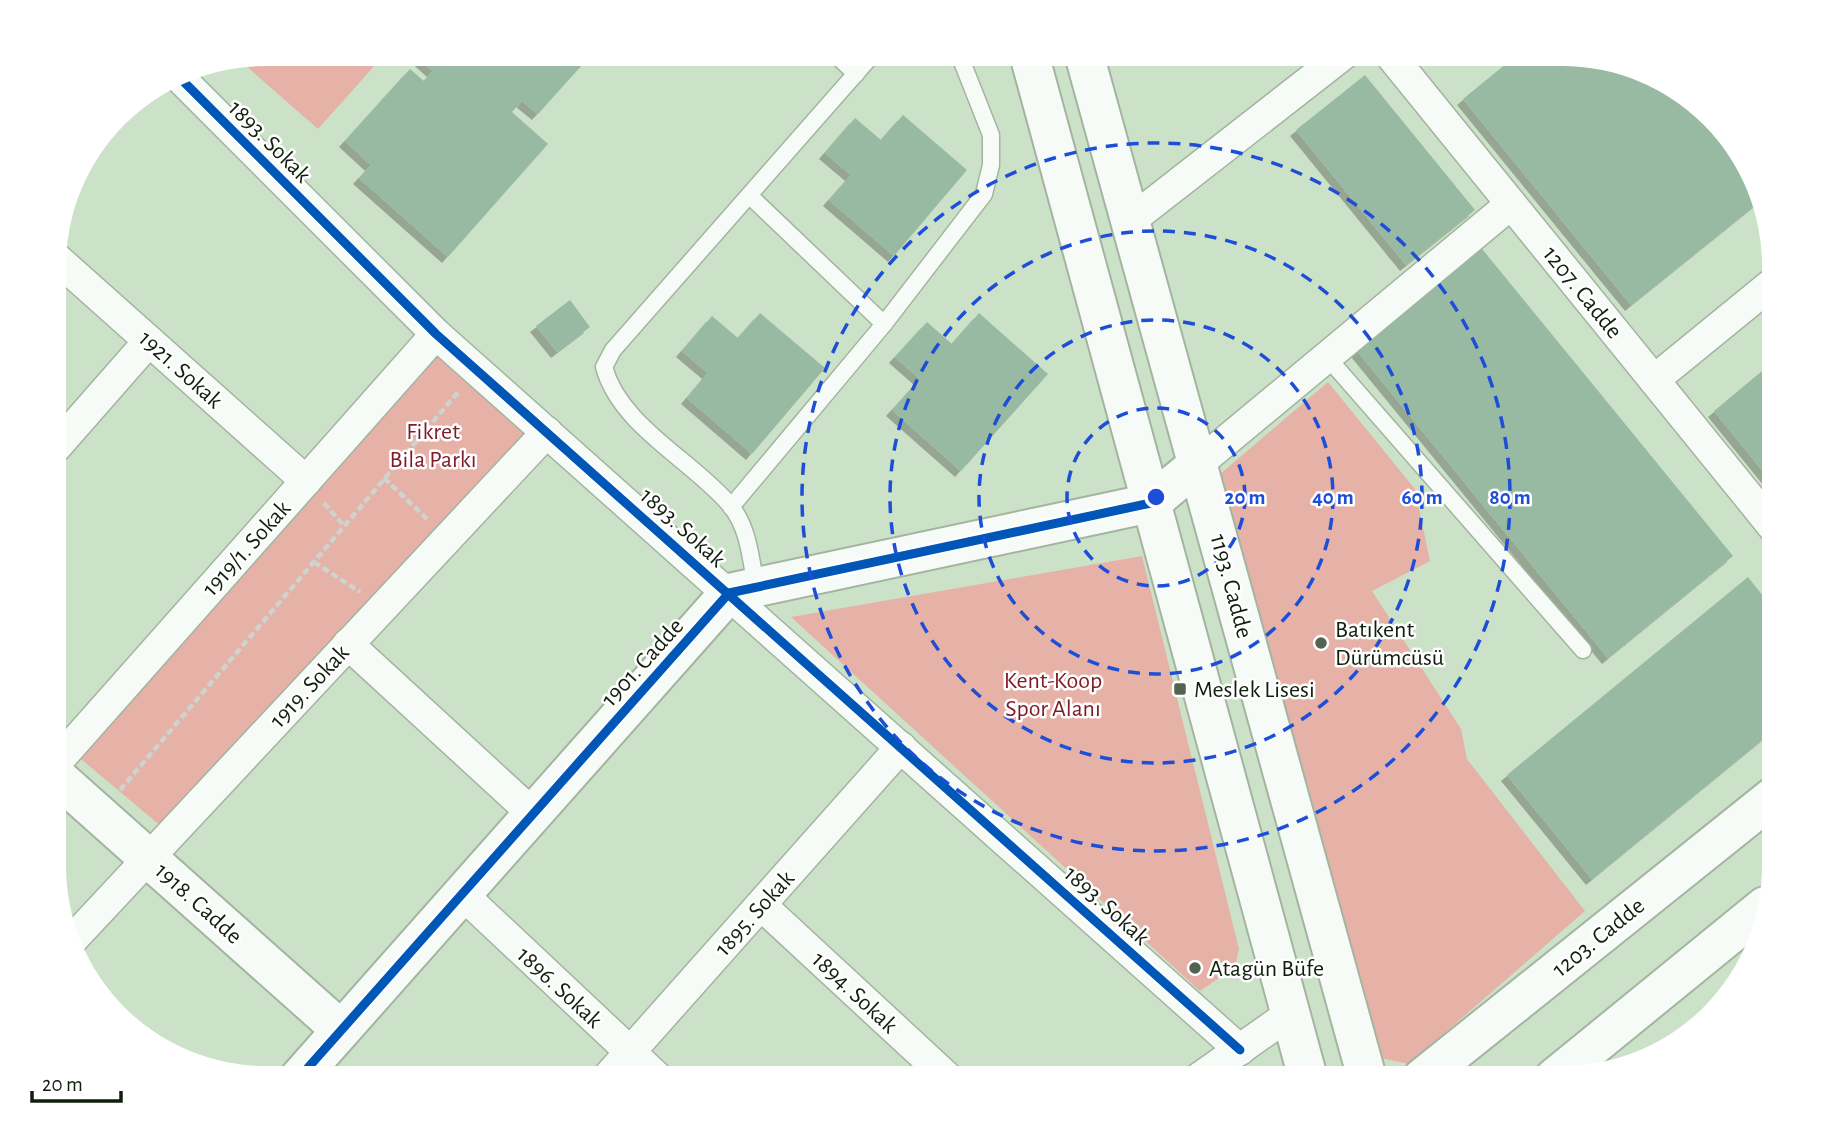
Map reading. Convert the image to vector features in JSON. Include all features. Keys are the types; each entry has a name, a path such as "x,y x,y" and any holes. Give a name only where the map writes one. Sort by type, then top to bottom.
{"main road":[{"path":"1032,66 1305,1066"},
{"name":"1193. Cadde","path":"1087,66 1364,1066"},
{"path":"743,590 1151,503 1198,464"},
{"name":"1901. Cadde","path":"309,1066 533,814 743,590"},
{"name":"1918. Cadde","path":"66,785 341,1030"},
{"name":"1203. Cadde","path":"1437,1066 1762,806"},
{"path":"1569,1066 1757,912"}],"street":[{"path":"1130,220 1329,66"},
{"name":"1207. Cadde","path":"1396,66 1762,513"},
{"name":"1893. Sokak","path":"186,84 436,334 547,432 743,590 901,747 1240,1050"},
{"path":"1198,464 1511,204"},
{"name":"1921. Sokak","path":"66,267 306,481"},
{"path":"1654,380 1762,292"},
{"name":"1919/1. Sokak","path":"66,752 436,334"},
{"path":"66,436 149,341"},
{"name":"1919. Sokak","path":"78,933 547,432"},
{"path":"348,644 533,814"},
{"name":"1895. Sokak","path":"617,1066 901,747"},
{"name":"1896. Sokak","path":"462,894 645,1066"},
{"name":"1894. Sokak","path":"761,905 935,1066"},
{"path":"1217,1066 1290,1014"}],"lane":[{"path":"848,66 856,74"},
{"path":"743,590 747,538 731,506 616,399 604,368 613,350 863,66"},
{"path":"731,506 884,324 984,194 991,165 992,135 964,66"},
{"path":"750,196 884,324"},
{"path":"1326,357 1583,650"}],"path":[{"path":"99,814 477,370"},
{"path":"384,478 447,539"},
{"path":"314,562 383,607"}],"green space":[{"path":"374,66 318,129 247,67"},
{"name":"Fikret Bila Parkı","path":"435,347 525,433 521,443 162,827 76,755"},
{"path":"1328,382 1415,489 1430,561 1372,591 1461,729 1467,759 1585,911 1409,1064 1370,1056 1219,475"},
{"name":"Kent-Koop Spor Alanı","path":"1142,556 1239,949 1235,967 1200,991 791,617"}],"building":[{"path":"427,66 581,66 538,114 522,101 512,112 548,144 448,257 359,178 371,165 345,141 410,69 424,81 433,71"},
{"path":"1503,66 1589,68 1639,82 1674,100 1713,135 1742,178 1753,207 1631,305 1463,99"},
{"path":"1365,75 1475,210 1406,265 1296,130"},
{"path":"903,115 967,170 894,256 829,200 851,175 825,153 855,118 881,140"},
{"path":"1478,244 1733,556 1608,658 1353,346"},
{"path":"570,300 590,327 557,352 536,326"},
{"path":"760,313 825,368 752,454 687,398 708,373 682,351 712,316 738,338"},
{"path":"979,313 1048,374 961,471 892,410 920,379 895,357 927,322 952,344"},
{"path":"1762,371 1762,470 1714,411"},
{"path":"1748,577 1762,595 1762,740 1592,879 1507,775"}],"cycle path":[{"path":"186,84 436,334 1240,1050"},
{"path":"310,1066 729,593 1151,503"}],"place":[{"name":"Batıkent Dürümcüsü","path":"1321,643"},
{"name":"Meslek Lisesi","path":"1180,689"},
{"name":"Atagün Büfe","path":"1195,968"}]}
